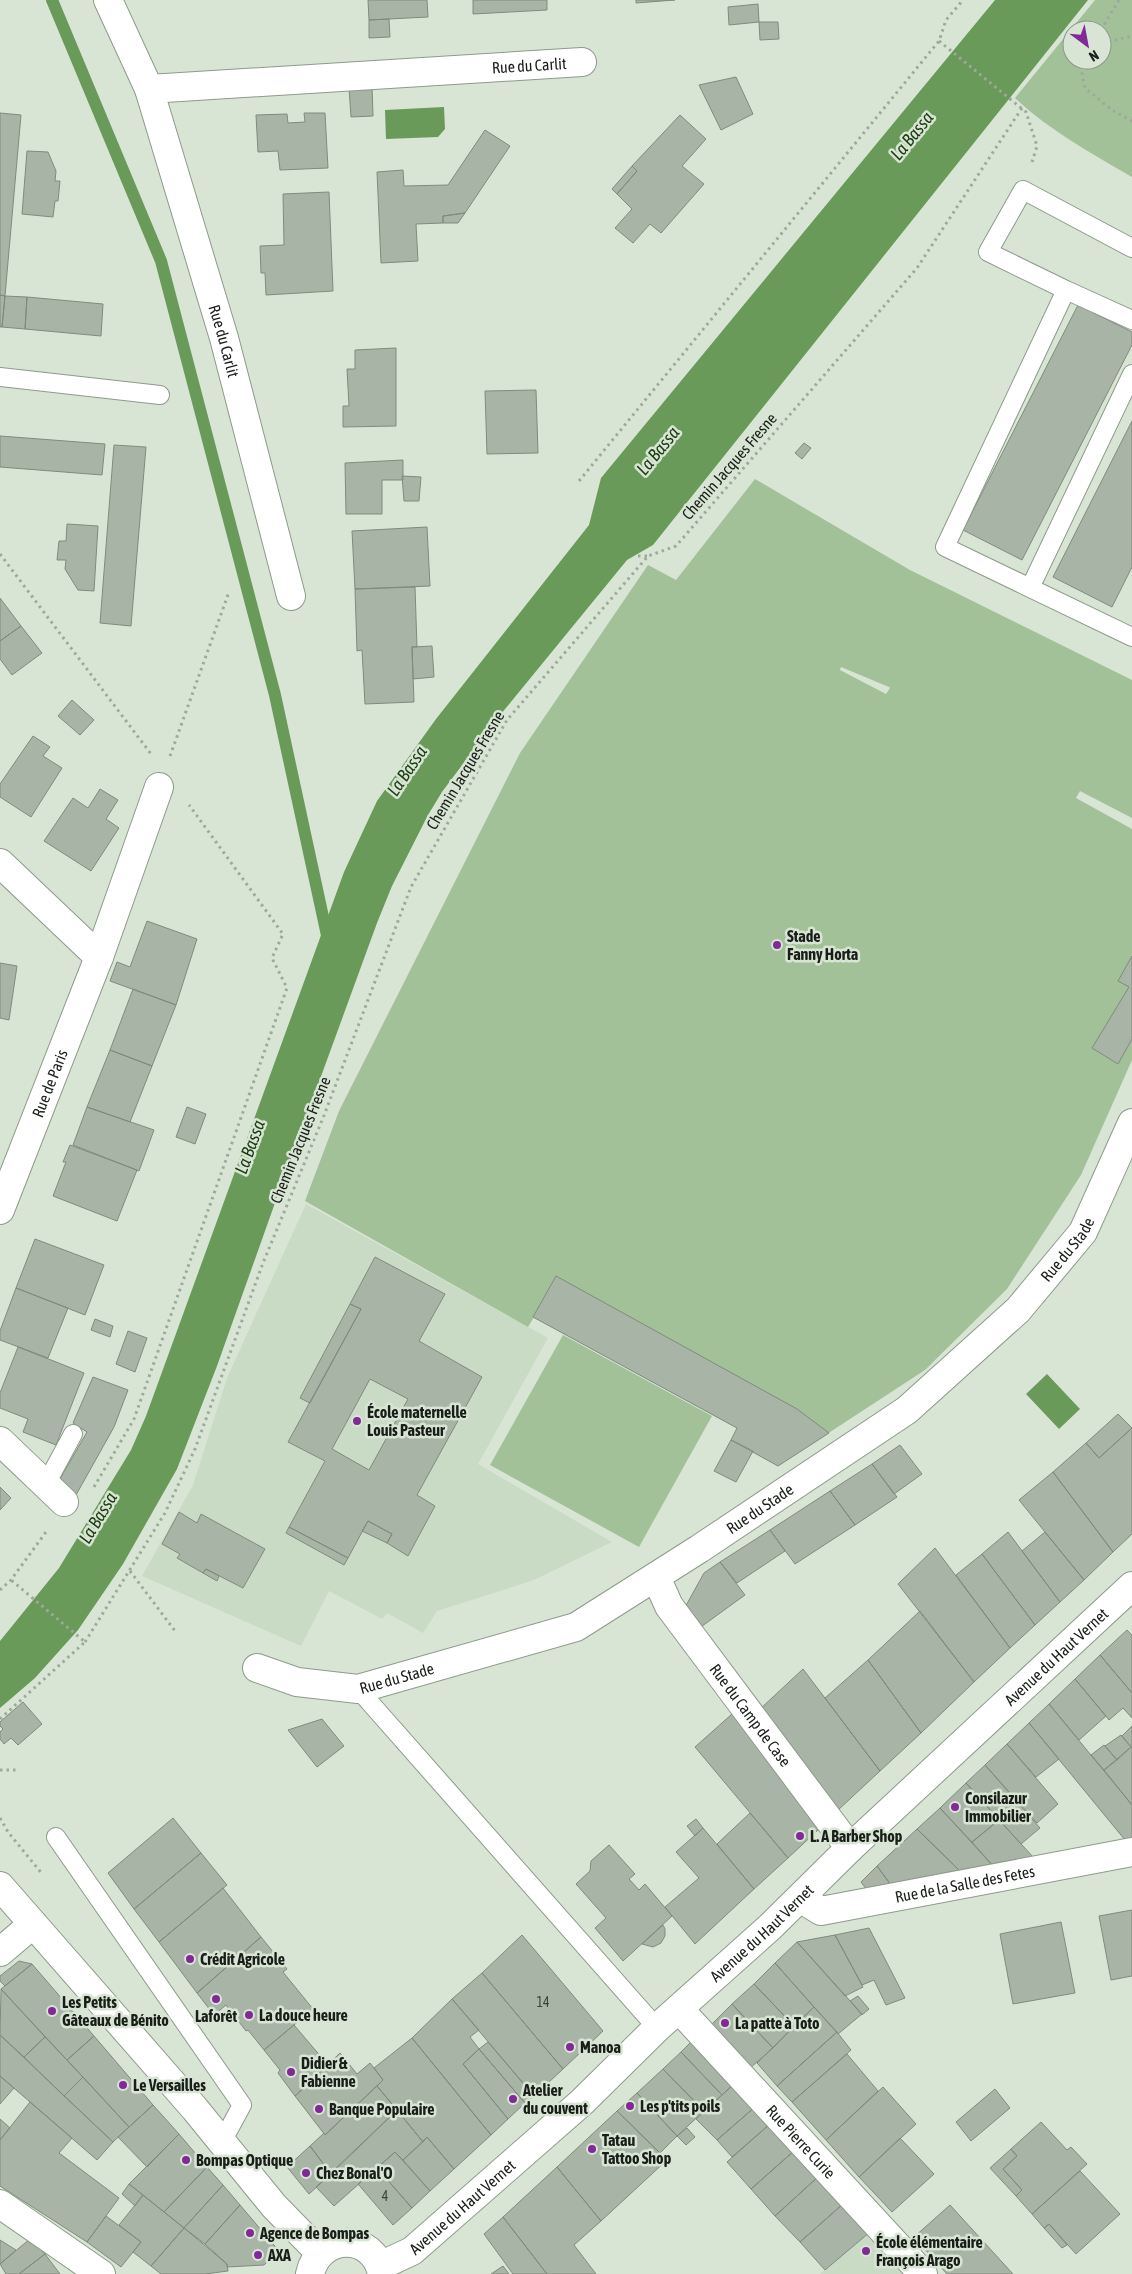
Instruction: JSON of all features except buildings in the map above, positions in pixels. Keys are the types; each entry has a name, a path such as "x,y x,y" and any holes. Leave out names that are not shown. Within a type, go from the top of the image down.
{"street":[{"name":"Rue du Carlit","path":"108,0 149,89 224,338 291,596"},
{"name":"Rue du Carlit","path":"149,89 582,62"},
{"name":"Rue de Paris","path":"0,1210 99,957 163,774"},
{"path":"0,863 99,957"},
{"name":"Rue du Stade","path":"257,1668 297,1682 358,1689 576,1627 656,1577 907,1410 1018,1310 1083,1232 1132,1123"},
{"path":"0,1441 55,1493"},
{"name":"Rue du Camp de Case","path":"656,1577 669,1606 850,1848"},
{"name":"Avenue du Haut Vernet","path":"381,2270 412,2251 582,2102 657,2028 800,1898 850,1848 1132,1586"},
{"name":"Rue de la Salle des Fetes","path":"800,1898 821,1911 1132,1852"},
{"path":"0,1886 222,2142 292,2226 315,2263 332,2245 346,2242 360,2245 372,2254 381,2270"},
{"path":"0,1952 33,1924"},
{"name":"Rue Pierre Curie","path":"679,2008 923,2274"},
{"path":"0,2204 101,2274"}],"lane":[{"path":"1132,248 1023,190 988,252 1132,320"},
{"path":"1066,290 945,547 1030,588 1130,629"},
{"path":"1030,588 1132,374"},
{"path":"0,377 160,395"},
{"path":"55,1493 73,1434"},
{"path":"358,1689 657,2028"},
{"path":"56,1837 242,2105 222,2142"}],"path":[{"path":"579,481 939,41 946,20 963,0"},
{"path":"1107,20 1119,0"},
{"path":"1112,41 1132,36"},
{"path":"939,41 1026,112 1037,146 1023,190"},
{"path":"1081,70 1085,88 1112,110 1132,121"},
{"name":"Chemin Jacques Fresne","path":"0,1719 85,1642 164,1514 195,1450 263,1263 323,1118 411,887 506,720 648,556 676,546 917,268 1022,108"},
{"path":"0,554 152,755"},
{"path":"638,556 648,556"},
{"path":"163,774 230,592"},
{"path":"0,1590 11,1580 55,1493 83,1506 134,1419 288,988 272,958 283,934 187,802"},
{"path":"130,1571 175,1631"},
{"path":"11,1580 85,1642"},
{"path":"0,1770 17,1770"},
{"path":"0,1818 8,1832 46,1879"}],"shaded area":[{"path":"1095,0 1132,0 1132,177 1056,131 1015,98 1062,40 1062,70 1112,70 1112,20 1079,20"},
{"name":"Stade Fanny Horta","path":"755,479 910,570 1132,680 1132,818 1080,791 1076,798 1132,829 1132,1060 1081,1175 1007,1289 925,1370 778,1466 737,1428 534,1317 528,1327 305,1201 339,1111 520,753 648,565 676,580","holes":["841,667 889,687 886,694 840,670"]},
{"name":"École maternelle Louis Pasteur","path":"306,1204 548,1338 478,1464 612,1542 534,1580 437,1611 423,1633 387,1613 382,1619 329,1591 301,1646 142,1576 193,1485 227,1378"},
{"path":"563,1335 712,1416 639,1547 490,1465"},
{"name":"École élémentaire François Arago","path":"870,2232 904,2274 820,2274 825,2270"}],"water":[{"name":"La Bassa","path":"995,0 1088,0 1072,20 1062,20 1062,33 653,545 627,560 492,725 442,792 428,815 392,886 377,923 217,1366 177,1469 123,1564 78,1630 35,1678 0,1708 0,1641 59,1568 131,1450 146,1416 344,872 377,801 436,719 589,525 601,478"},
{"path":"444,107 445,129 438,137 386,139 385,110"},
{"path":"1047,1374 1080,1409 1059,1429 1026,1394"}],"waterway":[{"path":"52,0 161,261 275,695 328,940"}],"place":[{"name":"Stade Fanny Horta","path":"777,945"},
{"name":"École maternelle Louis Pasteur","path":"357,1421"},
{"name":"Consilazur Immobilier","path":"955,1807"},
{"name":"L. A Barber Shop","path":"800,1836"},
{"name":"Crédit Agricole","path":"190,1959"},
{"name":"Laforêt","path":"216,1999"},
{"name":"Les Petits Gâteaux de Bénito","path":"52,2011"},
{"name":"La douce heure","path":"249,2015"},
{"name":"La patte à Toto","path":"725,2023"},
{"name":"Manoa","path":"570,2047"},
{"name":"Didier & Fabienne","path":"291,2072"},
{"name":"Le Versailles","path":"123,2085"},
{"name":"Atelier du couvent","path":"513,2099"},
{"name":"Les p'tits poils","path":"630,2106"},
{"name":"Banque Populaire","path":"319,2109"},
{"name":"Tatau Tattoo Shop","path":"592,2149"},
{"name":"Bompas Optique","path":"186,2160"},
{"name":"Chez Bonal'O","path":"306,2173"},
{"name":"Agence de Bompas","path":"250,2233"},
{"name":"École élémentaire François Arago","path":"866,2251"},
{"name":"AXA","path":"258,2255"}]}
